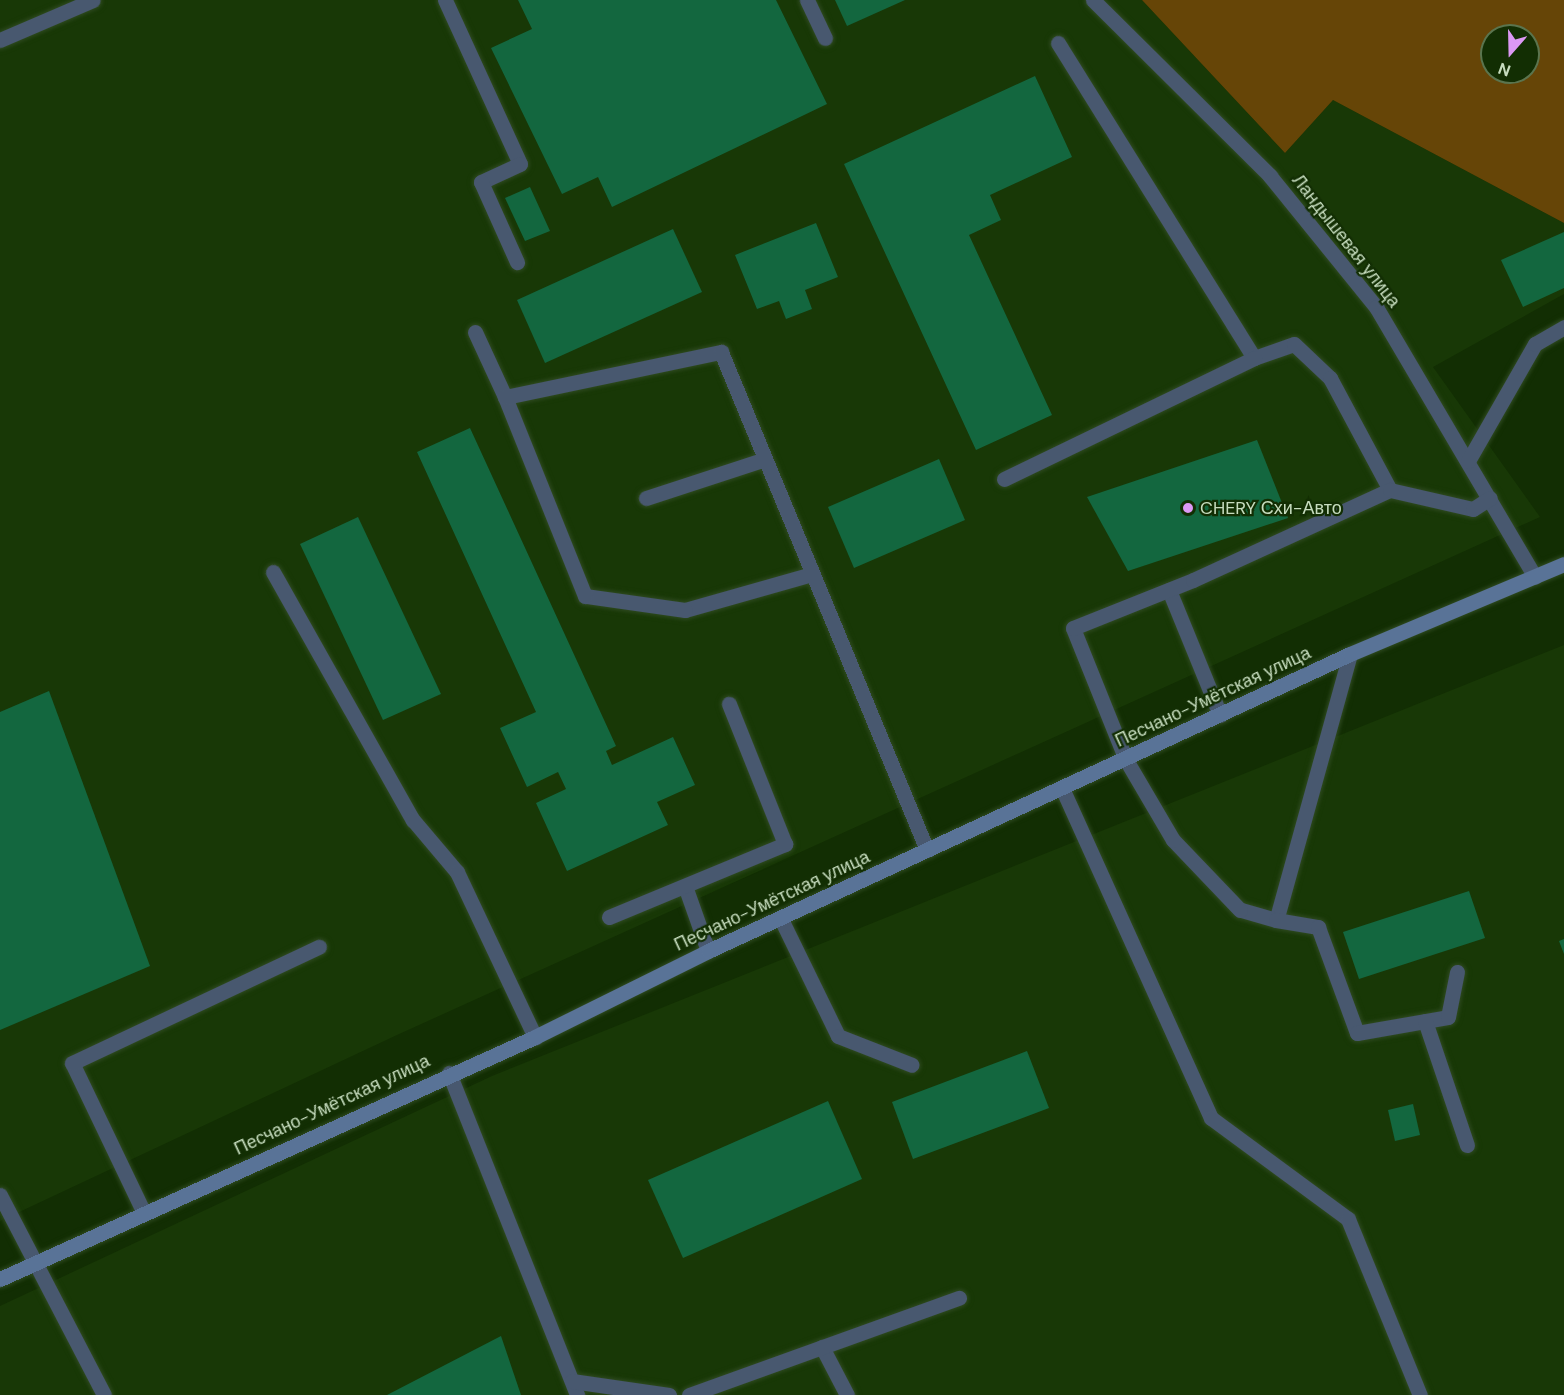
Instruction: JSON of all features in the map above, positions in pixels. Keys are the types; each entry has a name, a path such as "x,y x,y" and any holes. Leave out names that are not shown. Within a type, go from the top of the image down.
{"main road":[{"name":"Песчано-Умётская улица","path":"0,1279 449,1073 535,1037 708,951 1126,760 1350,654 1564,564"}],"lane":[{"path":"0,40 93,0"},
{"path":"445,0 520,164 481,182 517,262"},
{"path":"807,0 825,38"},
{"name":"Ландышевая улица","path":"1093,0 1277,185 1376,307 1535,577"},
{"path":"1058,43 1254,358"},
{"path":"1468,461 1535,344 1564,327"},
{"path":"475,332 585,596 685,610 812,574"},
{"path":"1004,478 1254,358 1294,344 1330,378 1390,490"},
{"path":"504,397 721,352 927,850"},
{"path":"646,498 765,459"},
{"path":"1457,972 1448,1017 1357,1033 1318,927 1276,920 1240,910 1173,840 1126,760 1073,628 1168,590 1390,490 1473,509 1490,498"},
{"path":"273,572 413,820 457,872 535,1037"},
{"path":"1168,590 1220,715"},
{"path":"1276,920 1350,654"},
{"path":"609,917 785,844 729,704"},
{"path":"1062,788 1211,1118 1348,1219 1420,1395"},
{"path":"685,886 708,951"},
{"path":"781,919 838,1036 912,1065"},
{"path":"144,1213 72,1063 319,947"},
{"path":"1425,1021 1467,1145"},
{"path":"449,1073 575,1388 669,1395"},
{"path":"0,1194 33,1264 104,1395"},
{"path":"688,1395 959,1298"},
{"path":"822,1347 847,1395"}],"shaded area":[{"path":"0,0 1142,0 1285,153 1333,100 1564,223 1564,294 1433,367 1540,517 397,1035 0,1221"},
{"path":"1142,0 1564,0 1564,223 1333,100 1285,153"},
{"path":"1564,645 1564,1395 0,1395 0,1306 492,1076"}],"building":[{"path":"518,0 776,0 827,104 612,207 598,177 562,194 491,48 532,29"},
{"path":"835,0 905,0 847,26"},
{"path":"1035,76 1072,157 990,195 1001,220 969,235 1052,415 976,450 844,164"},
{"path":"530,187 550,231 525,241 505,198"},
{"path":"816,223 838,277 805,290 812,309 786,319 779,301 757,309 735,255"},
{"path":"673,229 702,292 545,363 517,300"},
{"path":"1564,232 1564,288 1523,307 1501,260"},
{"path":"470,428 616,746 606,751 612,765 673,737 695,785 657,802 668,825 567,871 536,803 566,789 558,772 527,787 500,728 536,712 417,452"},
{"name":"CHERY Схи-Авто","path":"1257,440 1288,518 1128,571 1087,497"},
{"path":"939,459 965,520 854,568 828,507"},
{"path":"358,517 441,694 383,720 300,544"},
{"path":"49,691 150,966 0,1030 0,712"},
{"path":"1469,891 1485,938 1359,979 1343,932"},
{"path":"1564,939 1564,954 1559,941"},
{"path":"1027,1051 1049,1108 913,1159 892,1102"},
{"path":"828,1101 862,1179 683,1258 648,1180"},
{"path":"1413,1104 1420,1135 1395,1141 1388,1110"},
{"path":"501,1336 521,1395 387,1395"}],"place":[{"name":"CHERY Схи-Авто","path":"1188,508"}]}
